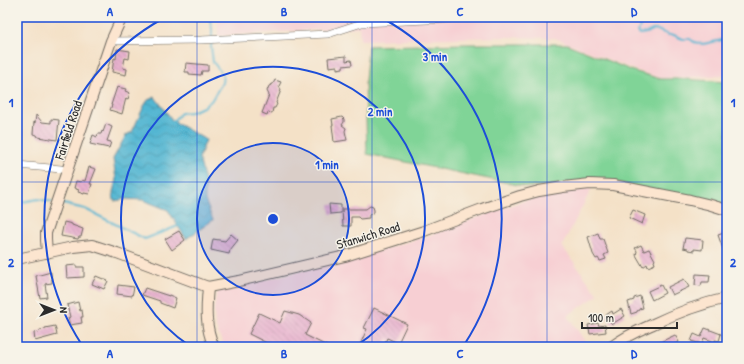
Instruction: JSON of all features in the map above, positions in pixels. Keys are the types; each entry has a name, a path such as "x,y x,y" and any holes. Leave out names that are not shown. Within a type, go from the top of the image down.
{"street":[{"name":"Fairfield Road","path":"47,253 46,236 51,218 111,41 122,17"},
{"path":"111,41 212,40 328,34 362,23 449,19"},
{"path":"17,165 68,171"},
{"name":"Stanwich Road","path":"208,287 345,256 424,232 520,196 563,186 590,184 613,186 690,200 727,210"},
{"path":"17,259 78,246 96,246 208,287 206,317 214,347"},
{"path":"611,347 674,314 698,305 727,298"}],"shaded area":[{"path":"218,17 727,17 727,76 661,78 635,70 555,38 504,37 360,40 359,27 218,36"},
{"path":"592,188 562,246 598,295 567,316 590,347 224,347 215,325 214,310 216,295 219,291 355,258 427,236 520,202 550,194"}],"green space":[{"path":"567,44 633,71 661,79 727,82 727,207 611,181 528,187 367,154 365,81 368,46"}],"water":[{"path":"155,97 173,121 206,140 199,158 205,181 205,200 213,220 186,239 168,210 143,200 126,199 114,201 113,193 116,179 113,159 126,135 132,132 148,100"}],"building":[{"path":"117,49 130,51 129,59 125,58 123,68 127,69 126,75 112,72"},
{"path":"346,56 346,61 351,60 352,65 343,66 343,68 337,69 337,66 329,67 328,58"},
{"path":"186,63 208,65 208,71 202,71 201,75 189,74 189,72 185,72"},
{"path":"275,80 281,82 279,86 281,90 275,108 273,108 272,113 268,112 267,115 262,113 269,95 267,91 269,86 273,84"},
{"path":"117,87 126,89 125,91 130,93 128,99 126,98 122,114 110,110"},
{"path":"36,115 42,122 51,123 51,119 59,120 57,140 38,137 37,135 33,134"},
{"path":"342,117 344,122 342,125 346,128 345,131 347,140 334,142 332,119"},
{"path":"106,124 112,127 107,141 111,142 109,148 90,144 93,135 97,137 98,134 101,134"},
{"path":"89,167 96,169 90,184 92,184 89,194 84,194 78,192 79,190 74,188 76,181 85,181"},
{"path":"329,204 341,205 341,213 330,214"},
{"path":"370,206 373,207 374,212 369,215 369,218 360,219 358,217 351,217 351,226 343,226 342,209 366,209"},
{"path":"633,210 645,215 642,224 629,218"},
{"path":"64,222 83,229 81,237 78,239 61,236"},
{"path":"179,231 185,240 172,250 165,239"},
{"path":"727,232 727,248 723,249 718,235"},
{"path":"598,233 600,239 603,239 608,253 604,255 606,259 600,261 598,258 596,259 593,254 588,237"},
{"path":"231,234 238,240 230,250 229,254 211,250 213,239 225,241"},
{"path":"685,238 703,240 702,250 694,249 694,251 683,248"},
{"path":"641,245 644,251 649,249 655,260 655,264 648,267 647,264 643,267 636,255 637,251 635,248"},
{"path":"76,265 76,267 84,267 84,277 67,278 66,266"},
{"path":"51,272 52,283 45,284 47,297 40,298 36,276"},
{"path":"696,274 710,275 709,282 702,282 701,286 695,285"},
{"path":"96,276 108,281 104,289 92,284"},
{"path":"684,279 689,287 672,295 668,287"},
{"path":"118,285 134,287 132,296 117,294"},
{"path":"661,285 665,293 652,300 648,291"},
{"path":"145,288 176,298 173,308 160,303 160,301 142,295"},
{"path":"640,296 643,308 631,314 628,302"},
{"path":"78,302 80,311 82,310 82,323 70,325 67,305"},
{"path":"374,308 407,324 398,343 387,338 383,347 359,347 367,329 364,328"},
{"path":"621,309 625,316 612,324 606,315 612,311 613,314"},
{"path":"285,311 299,315 311,323 305,335 329,347 275,347 249,334 259,313 280,323"},
{"path":"598,323 599,326 605,325 606,332 590,334 588,325"},
{"path":"55,326 57,335 35,341 34,333 45,328"},
{"path":"705,328 721,334 719,341 715,340 715,342 704,338 702,344 691,341 694,334 701,337"},
{"path":"675,335 679,342 668,347 650,347"}],"waterway":[{"path":"209,17 212,28 212,37"},
{"path":"625,17 627,20 640,26 638,32 640,34 655,29 669,35 674,35 682,39 690,39 694,42 703,44 727,39"},
{"path":"173,123 173,121 181,113 191,112 203,107 211,101 222,83 223,76 213,62 212,42"},
{"path":"17,203 38,199 52,202"},
{"path":"59,203 85,209 145,239 178,226"}]}
